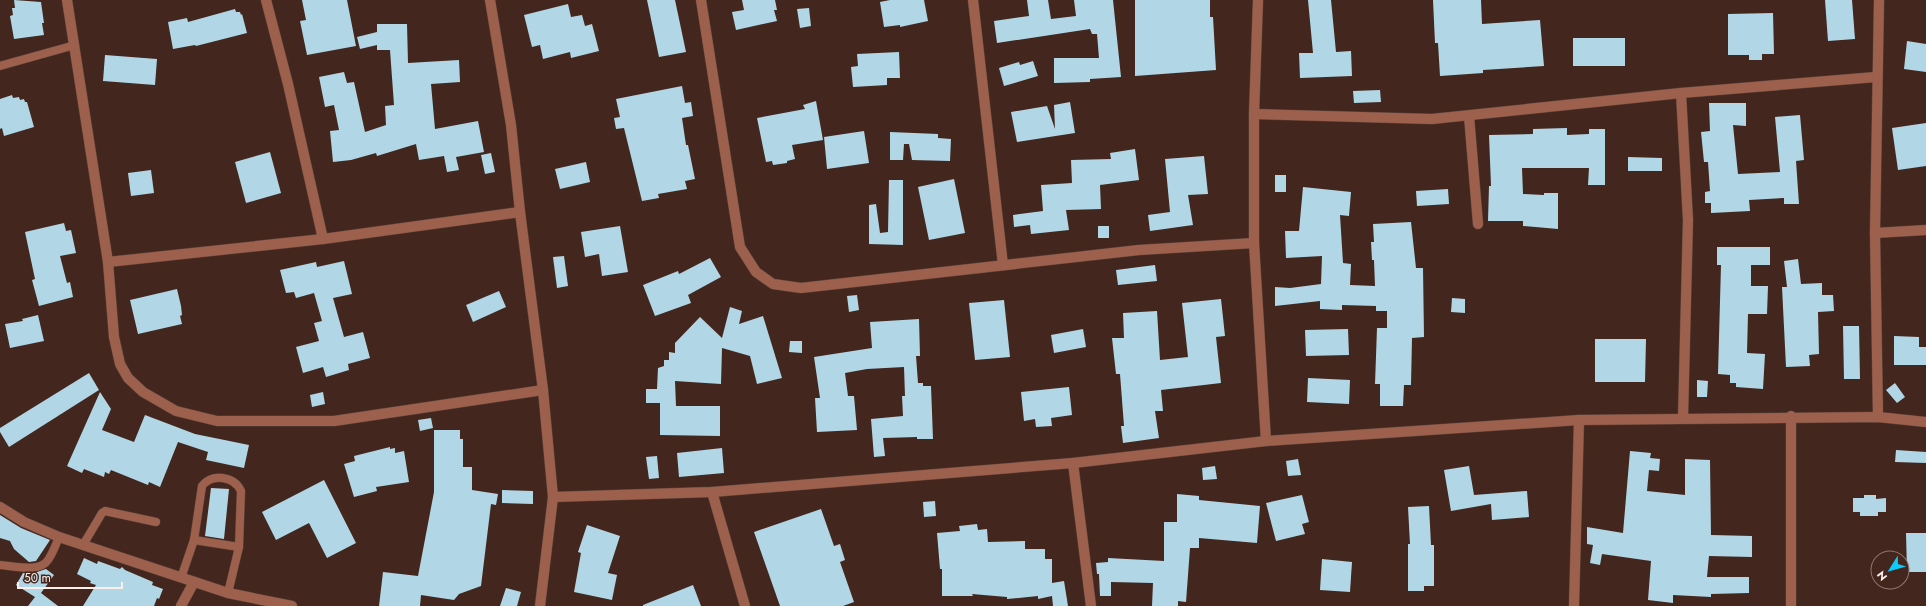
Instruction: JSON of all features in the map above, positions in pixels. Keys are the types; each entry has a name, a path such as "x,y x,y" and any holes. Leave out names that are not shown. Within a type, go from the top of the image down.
{"street":[{"path":"67,0 108,262 114,337 120,364 128,378 143,392 176,411 217,421 334,421 543,390"},
{"path":"266,0 288,84 323,239"},
{"path":"490,0 511,126 520,212 543,390 553,497 540,606"},
{"path":"701,0 740,247 756,272 773,284 801,288 1003,264 1139,250 1254,243"},
{"path":"973,0 1003,264"},
{"path":"1258,0 1254,114 1254,243 1266,441"},
{"path":"1878,0 1875,233 1878,417"},
{"path":"1254,114 1396,119 1469,116 1681,93 1876,77"},
{"path":"1681,93 1688,220 1683,418"},
{"path":"1469,116 1478,224"},
{"path":"108,262 323,239 520,212"},
{"path":"1875,233 1926,230"},
{"path":"1791,416 1791,606"},
{"path":"553,497 712,492 1073,463 1266,441 1579,420 1791,416 1878,417 1926,422"},
{"path":"1574,606 1579,420"},
{"path":"1073,463 1091,606"},
{"path":"712,492 746,606"},
{"path":"0,507 24,522 83,545 228,593 292,606"},
{"path":"180,606 194,582"}],"lane":[{"path":"0,66 75,45"},
{"path":"181,578 194,540 202,486 206,480 213,478 232,480 238,485 241,491 239,547 228,593"},
{"path":"83,545 102,513 105,511 156,522"},
{"path":"0,565 43,566 48,560 60,537"},
{"path":"194,540 239,547"}],"building":[{"path":"14,0 41,2 44,35 14,39 10,16 13,15 12,8 15,8"},
{"path":"302,0 347,0 356,46 307,55 300,21 306,20"},
{"path":"647,0 675,0 686,52 659,57"},
{"path":"742,0 775,0 777,10 774,10 777,21 736,30 732,12 744,10"},
{"path":"890,0 924,0 928,21 900,27 900,25 884,27 880,2"},
{"path":"1027,0 1048,0 1051,19 1076,16 1074,0 1113,0 1121,77 1090,79 1090,82 1054,83 1054,58 1099,58 1097,34 1092,34 1090,29 997,43 994,21 1029,16"},
{"path":"1135,0 1210,0 1210,17 1213,17 1216,70 1135,76"},
{"path":"1308,0 1331,0 1336,52 1351,51 1352,76 1300,78 1299,53 1313,53"},
{"path":"1433,0 1481,0 1482,24 1540,20 1544,66 1483,70 1483,73 1440,76 1438,43 1435,43"},
{"path":"1825,0 1852,0 1855,39 1828,41"},
{"path":"568,4 571,17 582,15 585,26 592,24 599,51 571,58 570,52 543,59 540,45 532,47 524,15"},
{"path":"809,8 811,26 800,28 797,9"},
{"path":"235,9 236,12 240,12 241,15 242,14 247,33 196,46 173,49 168,22 187,18 188,22"},
{"path":"1773,13 1774,54 1762,54 1762,60 1749,60 1749,55 1728,55 1728,14"},
{"path":"377,24 407,24 408,63 459,60 460,82 431,84 435,129 478,121 484,152 456,157 459,170 447,172 444,156 419,160 416,144 377,156 376,153 351,160 333,162 330,131 339,130 334,105 325,107 319,77 344,72 347,83 354,82 365,132 386,125 385,106 394,105 390,50 377,50 377,45 360,49 357,37 377,32"},
{"path":"1573,38 1625,38 1625,66 1573,66"},
{"path":"1907,41 1926,44 1926,72 1904,69"},
{"path":"899,52 900,78 887,78 887,85 853,87 851,67 858,66 857,54"},
{"path":"105,55 157,59 155,85 103,81"},
{"path":"1033,61 1038,76 1004,86 999,68 1019,62 1020,65"},
{"path":"682,86 685,103 691,102 693,116 682,118 686,145 688,145 695,179 685,181 687,189 658,194 659,198 642,201 624,128 616,129 614,118 620,117 616,99"},
{"path":"1380,90 1381,102 1354,103 1353,91"},
{"path":"12,95 13,98 19,97 20,100 24,99 25,102 27,102 34,127 4,136 2,128 0,129 0,99"},
{"path":"816,101 823,140 792,145 795,159 787,161 787,163 773,165 772,161 766,162 757,118 805,109 803,105"},
{"path":"1070,102 1075,133 1017,142 1011,112 1047,106 1055,129 1054,105"},
{"path":"1709,103 1746,103 1746,126 1733,125 1738,174 1780,172 1775,117 1800,115 1804,160 1796,161 1799,204 1784,204 1784,198 1749,200 1750,211 1711,213 1711,203 1705,203 1705,192 1710,191 1708,162 1704,162 1701,132 1710,131"},
{"path":"1926,123 1926,166 1898,170 1892,128"},
{"path":"1567,128 1567,135 1589,134 1589,129 1605,129 1605,185 1588,185 1589,168 1522,168 1523,194 1544,195 1544,193 1558,193 1558,229 1523,226 1523,221 1488,221 1489,186 1491,186 1489,135 1533,134 1533,129"},
{"path":"864,131 869,163 827,169 824,137"},
{"path":"890,132 938,134 938,138 951,139 950,161 912,160 909,144 904,144 903,160 890,160"},
{"path":"1135,149 1139,180 1100,185 1101,209 1066,210 1069,230 1031,234 1030,225 1014,227 1013,215 1043,211 1041,185 1072,183 1071,160 1111,159 1110,153"},
{"path":"270,152 281,193 246,203 235,162"},
{"path":"491,153 495,172 485,174 481,155"},
{"path":"1204,156 1208,194 1188,195 1193,225 1150,231 1148,215 1170,212 1165,159"},
{"path":"1628,157 1662,158 1662,171 1628,171"},
{"path":"586,162 590,182 560,189 555,169"},
{"path":"151,170 154,193 131,196 128,173"},
{"path":"1275,175 1286,175 1286,192 1275,192"},
{"path":"954,179 965,233 929,240 918,187"},
{"path":"889,180 903,180 903,245 869,244 869,205 876,204 880,233 888,232"},
{"path":"1303,187 1351,192 1349,216 1340,215 1343,263 1351,264 1350,285 1375,286 1374,260 1372,260 1371,242 1374,242 1373,224 1411,222 1416,268 1423,268 1424,337 1412,338 1411,385 1404,385 1403,406 1380,406 1380,384 1375,384 1377,328 1387,328 1387,311 1376,311 1376,306 1342,305 1342,310 1320,309 1320,301 1275,306 1275,287 1290,288 1321,284 1322,256 1286,258 1285,231 1299,231"},
{"path":"1448,189 1449,204 1417,206 1416,191"},
{"path":"64,223 66,231 71,230 76,253 60,256 67,283 70,282 73,297 39,306 32,280 35,279 25,232"},
{"path":"620,226 628,272 602,276 599,254 585,257 581,232"},
{"path":"1098,226 1109,226 1109,238 1098,238"},
{"path":"1717,247 1770,247 1770,265 1751,265 1751,286 1768,286 1767,314 1748,314 1747,353 1765,354 1763,389 1736,387 1736,383 1730,383 1730,375 1718,374 1721,265 1717,265"},
{"path":"564,256 568,286 557,288 553,257"},
{"path":"710,258 721,277 688,295 691,303 655,316 643,285 678,271 679,274"},
{"path":"1798,259 1801,284 1822,283 1822,295 1833,295 1834,311 1818,312 1819,354 1809,355 1810,366 1786,367 1782,287 1787,287 1784,261"},
{"path":"344,261 352,294 333,298 344,337 363,332 370,358 348,364 349,370 326,377 323,367 303,373 296,347 319,341 314,323 322,321 314,293 296,298 294,292 286,293 280,270 316,262 317,267"},
{"path":"1155,265 1157,281 1118,285 1116,270"},
{"path":"177,289 181,306 182,315 180,316 182,324 138,334 130,300"},
{"path":"499,291 506,307 473,322 466,305"},
{"path":"857,295 859,310 849,312 847,296"},
{"path":"1452,298 1465,299 1465,313 1451,312"},
{"path":"1221,299 1225,336 1216,337 1221,383 1161,390 1163,411 1155,411 1159,438 1123,443 1121,426 1124,426 1120,374 1116,374 1112,338 1124,338 1123,313 1157,311 1160,360 1188,357 1182,303"},
{"path":"1004,300 1010,357 975,360 969,303"},
{"path":"730,307 742,311 739,324 763,316 782,378 757,384 750,356 722,348 721,384 675,381 676,406 720,406 720,436 660,435 660,403 646,403 646,389 657,389 658,368 664,366 664,360 669,360 669,352 675,353 675,343 700,317 722,338"},
{"path":"38,315 44,341 10,348 5,324 23,321 22,319"},
{"path":"919,319 920,356 916,356 918,383 923,383 923,386 931,386 933,439 917,439 917,437 883,438 885,456 874,457 871,419 903,416 902,396 905,396 904,367 867,369 845,373 848,396 854,396 857,430 817,432 815,398 820,398 814,357 872,348 870,322"},
{"path":"1843,326 1859,326 1860,379 1844,379"},
{"path":"1083,329 1086,347 1054,353 1051,335"},
{"path":"1348,329 1349,355 1306,356 1305,330"},
{"path":"1894,336 1919,337 1919,347 1926,347 1926,365 1894,365"},
{"path":"1595,339 1646,339 1645,382 1595,382"},
{"path":"790,341 802,341 802,353 789,352"},
{"path":"89,373 99,390 9,447 0,432 0,428"},
{"path":"1308,378 1350,380 1349,404 1307,402"},
{"path":"1697,380 1708,381 1707,397 1697,397"},
{"path":"1895,383 1905,397 1897,403 1886,390"},
{"path":"1069,387 1072,415 1051,418 1052,426 1036,427 1035,419 1024,421 1021,392"},
{"path":"100,392 111,409 102,430 134,442 145,415 195,434 249,445 244,468 206,460 208,452 178,442 160,487 149,482 148,485 111,470 109,474 105,472 104,477 84,469 82,473 67,466"},
{"path":"323,392 325,404 312,407 310,395"},
{"path":"431,418 433,428 420,431 418,420"},
{"path":"434,430 460,430 460,439 463,439 463,467 472,467 472,490 498,494 496,505 491,504 481,586 459,594 454,600 421,595 420,606 379,606 383,572 418,576 434,492"},
{"path":"390,447 390,449 395,448 395,453 404,451 409,482 376,487 377,491 354,497 344,464 355,461 354,456"},
{"path":"722,448 724,473 679,477 677,453"},
{"path":"1896,450 1926,452 1926,463 1895,462"},
{"path":"1630,451 1651,453 1650,458 1660,459 1659,471 1649,470 1647,491 1685,495 1685,459 1710,460 1711,535 1752,536 1752,557 1709,556 1707,577 1749,577 1749,593 1711,594 1711,597 1673,595 1673,603 1648,600 1651,561 1602,554 1600,565 1590,563 1593,545 1587,544 1587,527 1623,533"},
{"path":"657,456 659,478 649,479 646,457"},
{"path":"1298,459 1301,475 1288,476 1286,461"},
{"path":"1215,466 1217,479 1203,480 1202,468"},
{"path":"1469,466 1474,495 1527,491 1529,517 1492,520 1491,504 1451,511 1444,470"},
{"path":"324,480 356,543 327,558 309,523 276,540 262,512"},
{"path":"211,488 229,489 224,539 205,536"},
{"path":"502,490 533,491 533,504 502,503"},
{"path":"1177,494 1199,496 1199,500 1260,506 1257,543 1199,538 1199,548 1190,548 1186,602 1178,601 1178,606 1152,606 1153,583 1111,582 1111,596 1100,596 1099,574 1097,574 1096,563 1108,562 1108,558 1164,561 1164,522 1177,522"},
{"path":"1302,495 1309,522 1302,524 1305,534 1276,541 1266,503"},
{"path":"1864,495 1876,495 1876,499 1886,498 1886,512 1878,512 1878,516 1860,516 1860,512 1853,512 1853,498 1864,498"},
{"path":"935,501 936,516 924,517 923,502"},
{"path":"1429,506 1431,545 1434,545 1434,586 1424,586 1424,591 1408,591 1408,544 1410,544 1408,507"},
{"path":"821,509 834,546 840,544 845,560 840,562 854,602 843,606 780,606 754,532"},
{"path":"0,515 21,528 50,540 36,561 29,562 14,549 10,541 0,538"},
{"path":"977,524 978,530 987,529 988,542 1025,541 1025,549 1045,549 1045,559 1052,559 1052,583 1064,581 1068,606 1053,606 1052,596 1038,599 1038,596 1007,599 1007,597 972,594 973,596 942,596 942,569 940,569 937,533 960,531 959,526"},
{"path":"587,525 620,536 608,573 617,575 612,600 574,592 581,553 578,552"},
{"path":"1906,533 1926,533 1926,572 1910,572 1910,550 1906,550"},
{"path":"84,558 97,564 98,561 120,569 122,567 125,570 153,582 152,585 163,589 159,599 157,598 154,606 83,606 96,585 90,583 91,581 77,574"},
{"path":"1322,559 1352,562 1350,592 1320,590"},
{"path":"46,569 54,575 41,593 58,606 28,606 35,597 16,585 23,573 34,573"},
{"path":"693,585 701,606 643,606 643,605"},
{"path":"506,588 521,592 517,606 500,606"}]}
